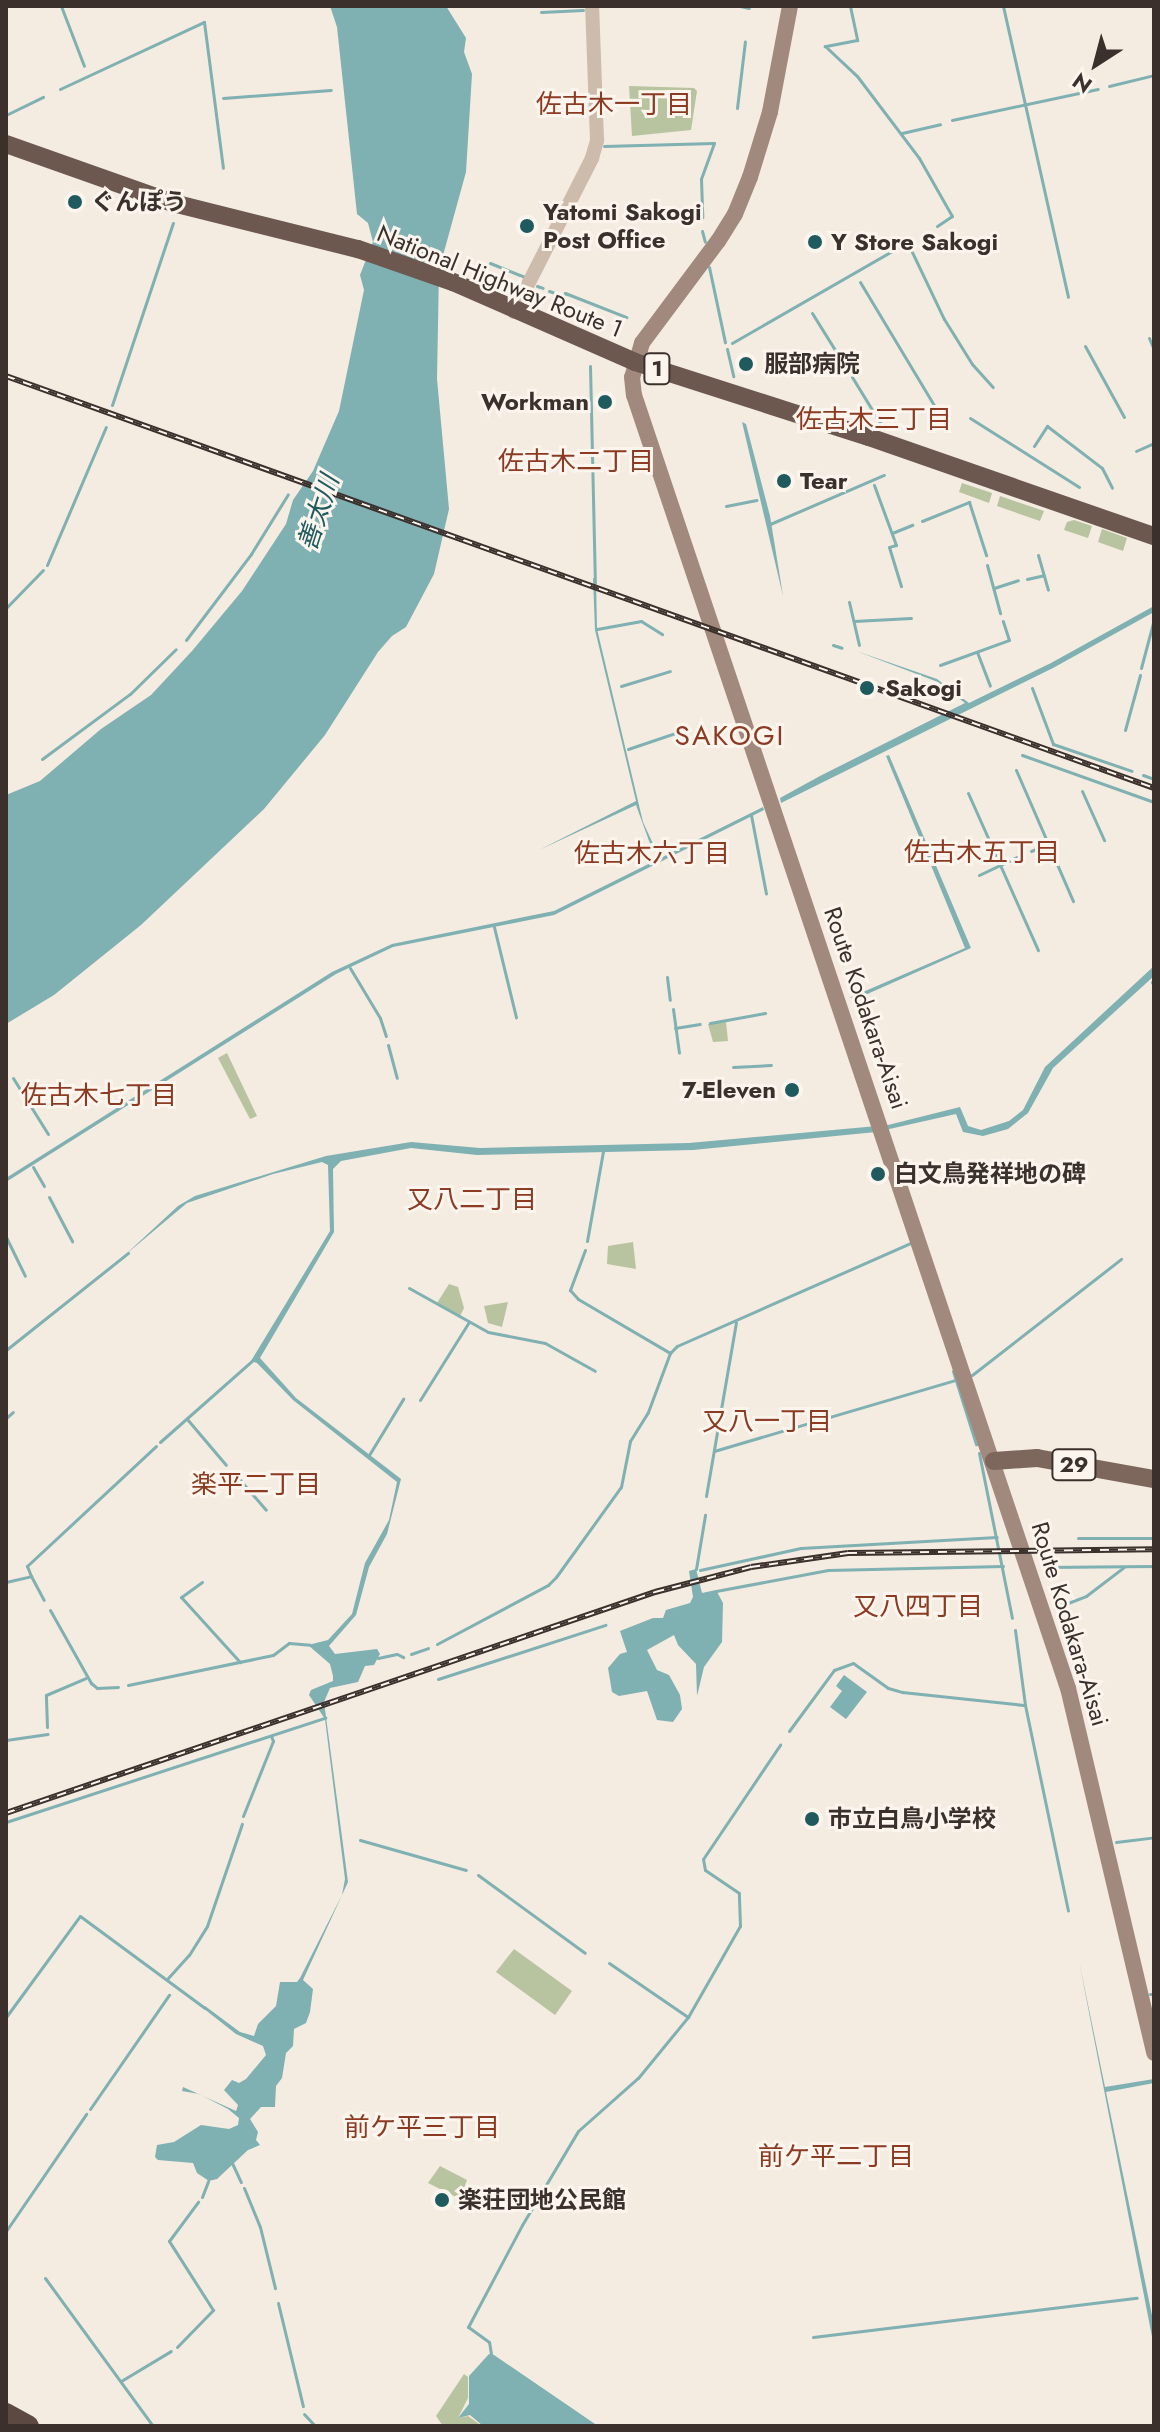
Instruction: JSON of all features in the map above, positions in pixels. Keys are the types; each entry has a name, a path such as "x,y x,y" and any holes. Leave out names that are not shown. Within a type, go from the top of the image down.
{"highway":[{"name":"National Highway Route 1","path":"6,144 173,203 358,249 453,282 514,312 635,362 882,442 1154,536"},
{"path":"6,2413 29,2426"}],"main road":[{"name":"Route Kodakara-Aisai","path":"790,6 770,112 735,214 642,343 635,362 634,395 1068,1688 1154,2053"},
{"name":"29","path":"994,1461 1037,1458 1154,1479"}],"street":[{"path":"514,312 592,158 597,140 592,6"}],"green space":[{"path":"629,86 694,88 697,91 691,130 632,136"},
{"path":"962,483 992,493 989,503 959,492"},
{"path":"1000,496 1044,511 1040,521 997,506"},
{"path":"1074,520 1092,526 1088,538 1064,530 1067,522"},
{"path":"1102,529 1127,538 1123,551 1098,542"},
{"path":"726,1022 728,1041 713,1042 708,1024"},
{"path":"227,1053 257,1116 250,1119 218,1058"},
{"path":"633,1242 636,1269 607,1264 608,1246"},
{"path":"449,1284 458,1287 464,1308 460,1316 437,1303"},
{"path":"508,1302 502,1327 488,1323 484,1306"},
{"path":"514,1949 572,1991 555,2015 496,1972"},
{"path":"440,2166 467,2180 460,2199 428,2183"},
{"path":"464,2374 468,2377 468,2398 458,2418 468,2416 482,2426 443,2426 436,2416"}],"water":[{"name":"善太川","path":"330,6 446,6 466,38 464,52 472,74 466,172 439,270 437,379 449,509 434,574 406,627 392,636 378,652 325,735 264,809 141,925 54,995 6,1024 6,795 40,781 101,729 151,695 192,651 242,591 286,524 293,500 313,471 339,411 364,290 360,275 373,242 368,223 357,214 337,27"},
{"path":"742,422 746,424 770,516 783,596"},
{"path":"593,578 596,579 597,629 643,822 655,848 652,849 636,805 539,850 636,801 595,630"},
{"path":"1154,606 1154,612 1053,668 781,803 780,798 820,776 965,703 938,682 856,651 937,679 969,703 1051,663"},
{"path":"889,755 971,948 865,995 849,998 965,948 886,756"},
{"path":"763,807 764,810 554,915 393,947 336,974 6,1182 6,1178 332,972 392,944 554,911"},
{"path":"1154,966 1154,976 1053,1068 1028,1113 1008,1129 983,1136 963,1132 956,1114 876,1132 693,1150 477,1155 411,1148 341,1161 333,1169 334,1232 260,1358 296,1398 401,1479 387,1534 369,1567 356,1615 329,1646 335,1654 377,1649 380,1654 374,1665 365,1666 358,1682 330,1688 324,1702 348,1882 303,1980 313,1989 310,2012 306,2023 294,2029 293,2046 286,2053 282,2078 276,2086 275,2107 261,2107 250,2119 258,2132 256,2140 260,2145 248,2150 217,2179 209,2181 197,2173 193,2163 158,2160 155,2157 157,2145 174,2142 201,2125 229,2129 238,2125 239,2118 203,2096 236,2111 238,2105 224,2090 232,2080 239,2083 246,2079 266,2055 263,2046 236,2034 203,2008 205,2006 240,2032 254,2036 258,2024 276,2006 280,1982 297,1982 300,1978 342,1895 345,1879 325,1719 309,1695 311,1690 333,1681 333,1676 330,1664 308,1645 328,1640 352,1614 365,1563 389,1520 397,1482 293,1400 257,1363 251,1361 330,1231 328,1165 322,1162 273,1174 187,1203 125,1255 178,1206 195,1196 326,1156 411,1142 480,1148 689,1143 888,1125 960,1107 968,1126 981,1130 1009,1121 1023,1110 1045,1067"},
{"path":"696,1569 702,1593 716,1590 723,1603 722,1642 704,1667 697,1696 696,1664 678,1645 674,1635 647,1650 657,1670 669,1675 680,1695 682,1709 673,1722 657,1720 647,1691 619,1696 612,1692 608,1668 620,1654 627,1652 620,1631 653,1618 663,1618 666,1610 690,1603 693,1597 689,1571"},
{"path":"844,1675 867,1692 846,1719 830,1707 842,1691 836,1686"},
{"path":"1079,1961 1105,2087 1154,2079 1154,2083 1106,2092 1154,2325 1154,2347"},
{"path":"489,2354 598,2426 483,2426 470,2415 458,2418 469,2404 469,2376"}],"waterway":[{"path":"61,6 84,66"},
{"path":"740,6 749,8"},
{"path":"850,6 857,40 825,46 857,76 919,158 952,216 937,226"},
{"path":"1003,6 1068,297"},
{"path":"541,12 583,10"},
{"path":"60,89 204,22 223,168"},
{"path":"737,108 745,41"},
{"path":"1109,86 1154,75"},
{"path":"952,120 1098,89"},
{"path":"223,98 331,90"},
{"path":"8,114 43,97"},
{"path":"902,133 940,124"},
{"path":"604,146 714,143 701,179 702,217"},
{"path":"112,405 173,223"},
{"path":"702,231 705,242"},
{"path":"732,343 911,240"},
{"path":"912,252 944,319 972,364 993,387"},
{"path":"490,263 527,278"},
{"path":"709,267 725,342"},
{"path":"860,282 944,422"},
{"path":"537,286 543,288"},
{"path":"549,291 564,296 565,293 626,317"},
{"path":"812,313 845,366"},
{"path":"1149,338 1154,350"},
{"path":"1085,346 1124,417"},
{"path":"727,349 733,376"},
{"path":"590,366 595,583"},
{"path":"852,377 882,426"},
{"path":"970,418 1079,487"},
{"path":"1034,446 1047,426 1102,468 1112,488"},
{"path":"47,565 106,427"},
{"path":"1136,451 1154,443"},
{"path":"770,524 884,475"},
{"path":"874,485 896,545 889,547 901,586"},
{"path":"186,640 251,554 288,494"},
{"path":"726,506 756,500"},
{"path":"922,521 969,502 986,555"},
{"path":"892,533 912,525"},
{"path":"1038,555 1048,590"},
{"path":"987,565 1000,613"},
{"path":"6,608 43,570"},
{"path":"1027,579 1044,575"},
{"path":"994,588 1018,580"},
{"path":"849,602 859,645"},
{"path":"854,621 911,618"},
{"path":"1141,668 1154,619"},
{"path":"597,629 641,621 662,634"},
{"path":"940,665 1009,640 1003,621"},
{"path":"833,645 842,648"},
{"path":"42,759 130,694 176,649"},
{"path":"977,652 990,686"},
{"path":"621,686 670,671"},
{"path":"1125,730 1140,675"},
{"path":"1032,688 1053,744 1132,771"},
{"path":"628,749 687,729"},
{"path":"1022,755 1154,802"},
{"path":"1016,770 1073,901"},
{"path":"1143,775 1154,779"},
{"path":"1082,791 1104,840"},
{"path":"968,793 1038,950"},
{"path":"751,815 766,894"},
{"path":"1031,851 1048,844"},
{"path":"979,875 1019,856"},
{"path":"494,927 516,1017"},
{"path":"350,968 380,1018 386,1036"},
{"path":"667,977 670,1000"},
{"path":"1152,982 1154,986"},
{"path":"673,1009 679,1053"},
{"path":"710,1023 765,1013"},
{"path":"675,1028 700,1024"},
{"path":"388,1045 397,1078"},
{"path":"733,1067 771,1065"},
{"path":"13,1078 48,1134"},
{"path":"587,1241 603,1151"},
{"path":"33,1167 44,1186"},
{"path":"49,1197 72,1241"},
{"path":"6,1237 25,1276"},
{"path":"437,1644 548,1585 556,1577 621,1487 630,1441 648,1412 670,1353 677,1346 913,1242"},
{"path":"585,1250 570,1290 578,1299 670,1353"},
{"path":"6,1350 128,1253"},
{"path":"972,1375 1121,1259"},
{"path":"409,1288 488,1332 545,1343 595,1371"},
{"path":"420,1400 469,1322"},
{"path":"706,1496 736,1323"},
{"path":"160,1442 253,1360"},
{"path":"953,1371 976,1444"},
{"path":"714,1451 956,1380"},
{"path":"369,1455 403,1399"},
{"path":"6,1418 13,1412"},
{"path":"187,1419 226,1465"},
{"path":"31,1576 27,1566 156,1446"},
{"path":"979,1453 1012,1618"},
{"path":"233,1472 266,1510"},
{"path":"696,1569 705,1515"},
{"path":"700,1570 801,1548 997,1537"},
{"path":"1078,1538 1154,1538"},
{"path":"716,1591 828,1570 1003,1566"},
{"path":"1044,1567 1154,1566"},
{"path":"1055,1608 1086,1596 1124,1567"},
{"path":"6,1582 31,1576 44,1600"},
{"path":"202,1582 181,1597 240,1662"},
{"path":"50,1610 91,1683 97,1688 118,1687"},
{"path":"438,1679 605,1625"},
{"path":"1015,1630 1025,1705 1068,1911"},
{"path":"128,1685 273,1655 289,1643 310,1645"},
{"path":"411,1654 428,1648"},
{"path":"378,1658 397,1654 403,1657"},
{"path":"789,1731 834,1670 853,1663 888,1688 902,1692 1023,1705"},
{"path":"47,1727 46,1695 86,1678"},
{"path":"6,1822 325,1718"},
{"path":"6,1740 48,1734"},
{"path":"243,1816 273,1741 271,1736"},
{"path":"491,2354 489,2342 468,2327 522,2225 578,2131 638,2078 688,2017 740,1926 739,1893 705,1870 703,1859 780,1745"},
{"path":"168,1978 189,1955 207,1926 242,1824"},
{"path":"1116,1842 1154,1837"},
{"path":"360,1840 466,1870"},
{"path":"478,1875 585,1953"},
{"path":"6,2017 80,1916 205,2008"},
{"path":"609,1963 688,2017"},
{"path":"90,2109 169,1995"},
{"path":"6,2231 86,2114"},
{"path":"232,2163 241,2182"},
{"path":"202,2197 208,2181"},
{"path":"244,2188 260,2227 275,2288"},
{"path":"177,2347 213,2310 169,2241 198,2202"},
{"path":"45,2278 153,2426"},
{"path":"813,2337 1137,2298"},
{"path":"278,2303 303,2406"},
{"path":"121,2381 171,2351"},
{"path":"304,2414 315,2426"}],"railway":[{"path":"6,376 1154,788"},
{"path":"6,1813 655,1592 751,1567 848,1553 1154,1549"}],"place":[{"name":"ぐんぽう","path":"75,202"},
{"name":"Yatomi Sakogi Post Office","path":"527,226"},
{"name":"Y Store Sakogi","path":"815,242"},
{"name":"服部病院","path":"746,364"},
{"name":"Workman","path":"605,402"},
{"name":"Tear","path":"784,481"},
{"name":"Sakogi","path":"867,688"},
{"name":"7-Eleven","path":"792,1090"},
{"name":"白文鳥発祥地の碑","path":"878,1174"},
{"name":"市立白鳥小学校","path":"812,1819"},
{"name":"楽荘団地公民館","path":"442,2200"}],"district":[{"name":"佐古木一丁目","path":"614,105"},
{"name":"佐古木三丁目","path":"874,420"},
{"name":"佐古木二丁目","path":"576,462"},
{"name":"SAKOGI","path":"730,736"},
{"name":"佐古木五丁目","path":"982,853"},
{"name":"佐古木六丁目","path":"652,854"},
{"name":"佐古木七丁目","path":"99,1096"},
{"name":"又八二丁目","path":"472,1200"},
{"name":"又八一丁目","path":"767,1422"},
{"name":"楽平二丁目","path":"256,1485"},
{"name":"又八四丁目","path":"918,1607"},
{"name":"前ケ平三丁目","path":"422,2128"},
{"name":"前ケ平二丁目","path":"836,2157"}]}
